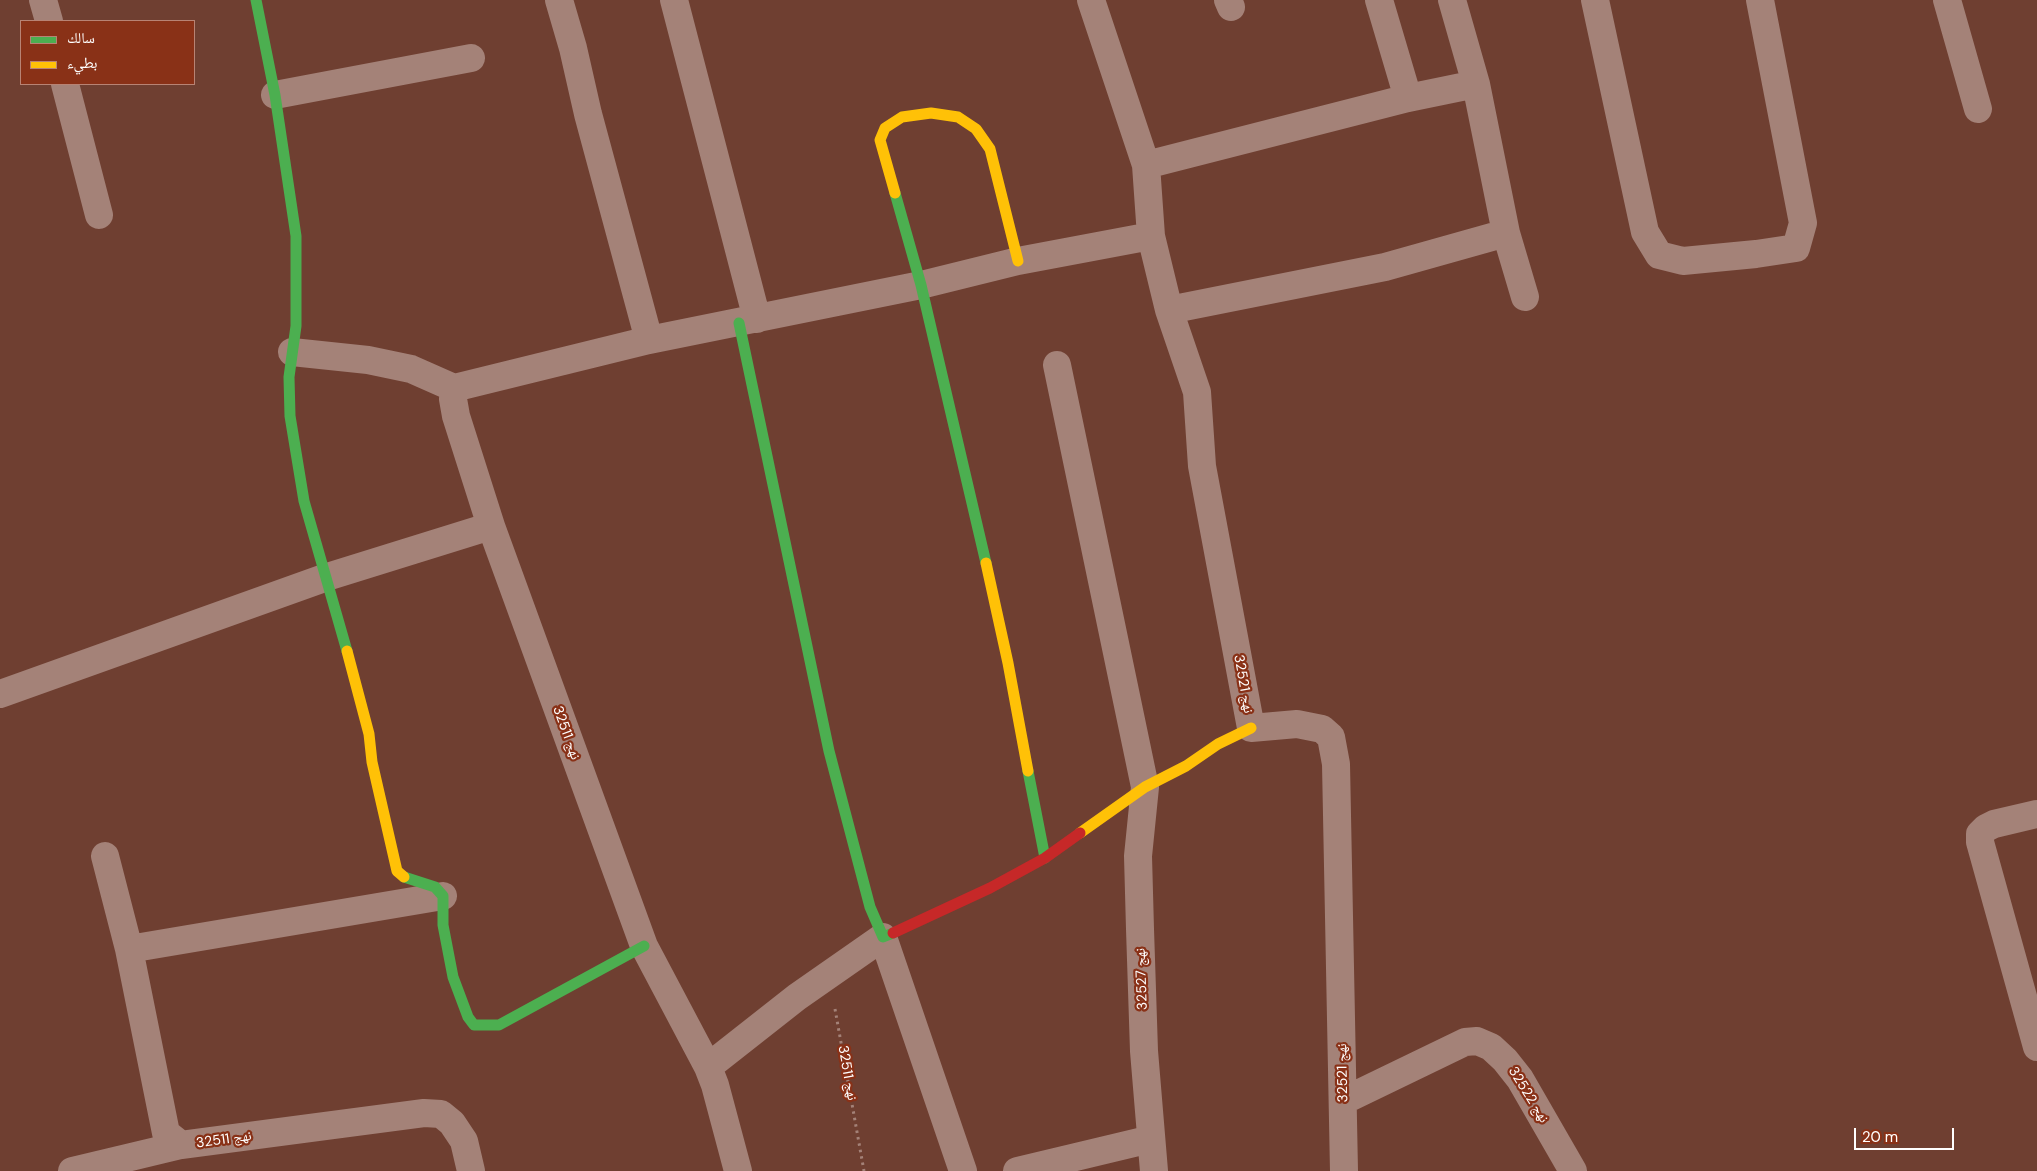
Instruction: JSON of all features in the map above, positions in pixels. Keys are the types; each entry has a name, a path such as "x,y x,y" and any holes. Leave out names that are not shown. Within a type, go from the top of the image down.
{"street":[{"path":"43,0 49,20"},
{"path":"256,0 275,95 296,236 296,326 289,377 290,416 304,501 327,577 369,734 372,762 397,871 402,876 413,881 435,887 443,896 443,925 453,977 468,1017 474,1025 498,1025 644,946"},
{"path":"559,0 649,340"},
{"path":"674,0 748,321 829,751 870,907 883,937 963,1171"},
{"name":"نهج 32521","path":"1091,0 1146,165 1151,236 1169,310 1197,392 1202,466 1251,728 1297,724 1322,729 1331,737 1336,764 1344,1171"},
{"path":"1380,0 1408,98"},
{"path":"1452,0 1476,84 1506,234 1525,297"},
{"path":"1594,0 1645,232 1659,255 1683,261 1796,248 1803,223 1760,0"},
{"path":"1947,0 1978,109"},
{"path":"275,95 472,58"},
{"path":"1146,165 1408,98 1476,84"},
{"path":"65,85 99,215"},
{"path":"1018,260 990,149 976,129 958,117 931,113 902,117 885,128 880,140 921,285 960,442 1008,663 1044,858"},
{"path":"1169,310 1385,267 1506,234"},
{"path":"292,352 368,360 411,369 454,388 649,340 921,285 1018,260 1151,236"},
{"name":"نهج 32527","path":"1057,365 1145,787 1138,865 1144,1051 1154,1171"},
{"name":"نهج 32511","path":"454,388 453,399 456,416 491,526 644,946 708,1067 715,1085 738,1171"},
{"path":"0,694 327,577 491,526"},
{"path":"708,1067 797,997 883,937 990,888 1044,858 1145,787 1186,766 1218,744 1251,728"},
{"path":"2037,814 1994,824 1980,834 1980,842 2037,1047"},
{"name":"نهج 32511","path":"105,856 129,949 166,1133 181,1145 424,1113 441,1114 452,1123 464,1141 471,1171"},
{"path":"129,949 443,896"},
{"name":"نهج 32522","path":"1343,1101 1465,1042 1477,1041 1491,1047 1506,1060 1520,1079 1573,1171"},
{"path":"1017,1171 1151,1139"},
{"path":"72,1171 181,1145"}],"path":[{"name":"نهج 32511","path":"829,976 864,1171"}],"traffic: fast":[{"path":"256,0 275,95 296,236 296,326 289,377 290,416 304,501 347,651"},
{"path":"895,193 921,285 986,563"},
{"path":"739,323 829,751 870,907 883,937 893,933"},
{"path":"1028,771 1045,858"},
{"path":"404,877 435,887 443,896 443,925 453,977 468,1017 474,1025 499,1025 644,946"}],"traffic: slow":[{"path":"895,193 880,140 885,128 902,117 931,113 958,117 976,129 990,149 1018,261"},
{"path":"986,563 1008,663 1028,771"},
{"path":"347,651 369,734 372,762 397,871 404,877"},
{"path":"1080,833 1145,787 1186,766 1218,744 1251,728"}],"traffic: jam":[{"path":"893,933 990,888 1045,858 1080,833"}]}
